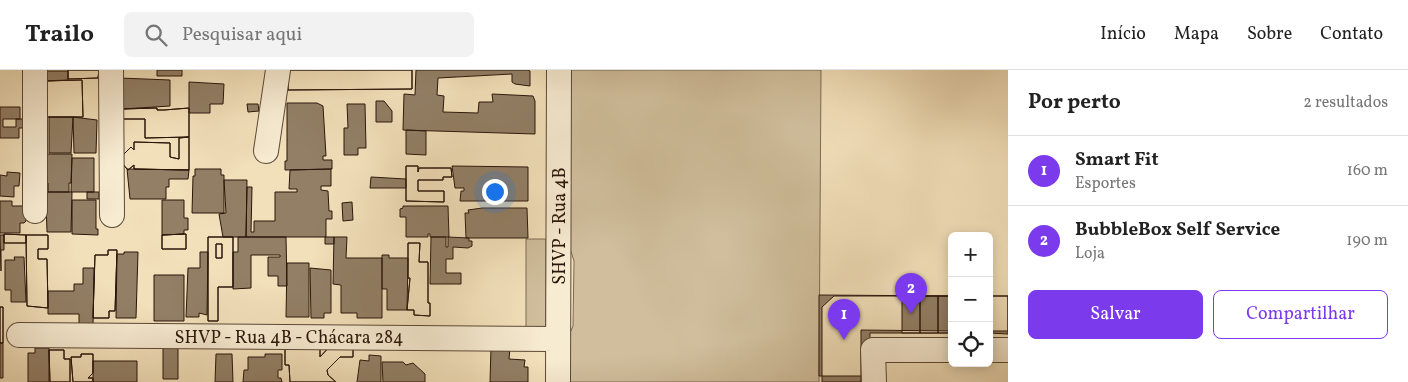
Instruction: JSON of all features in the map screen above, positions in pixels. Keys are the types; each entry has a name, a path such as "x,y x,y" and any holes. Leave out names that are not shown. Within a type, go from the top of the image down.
{"street":[{"path":"35,70 35,210"},
{"path":"111,70 112,215"},
{"path":"266,151 278,70"},
{"name":"SHVP - Rua 4B","path":"558,382 559,70"},
{"name":"SHVP - Rua 4B - Chácara 284","path":"19,335 558,339"},
{"path":"874,382 874,350 948,350"},
{"path":"993,350 1008,350"}],"shaded area":[{"path":"565,70 821,70 819,382 565,382 565,345 573,326 574,261 566,236"},
{"path":"526,239 546,239 546,339 526,339"}],"building":[{"path":"68,70 99,70 98,78 68,79"},
{"path":"68,70 99,70 98,78 68,79"},
{"path":"157,70 182,70 182,76 157,76"},
{"path":"288,70 412,70 412,89 288,90"},
{"path":"288,70 412,70 412,89 288,90"},
{"path":"416,70 530,71 530,86 512,82 512,74 438,78 437,95 444,96 443,112 478,113 479,102 493,102 492,94 533,96 535,101 535,134 403,130 404,94 415,95"},
{"path":"45,71 68,71 68,80 44,81"},
{"path":"120,78 170,80 170,106 122,109"},
{"path":"82,80 83,117 44,117 44,81"},
{"path":"82,80 83,117 44,117 44,81"},
{"path":"189,82 224,84 223,104 210,104 210,113 189,113"},
{"path":"376,101 384,101 392,111 392,122 376,122"},
{"path":"287,103 317,103 323,106 326,156 323,156 323,160 332,160 332,169 285,170 285,161 287,161"},
{"path":"247,104 258,104 259,111 248,112"},
{"path":"347,104 365,104 366,148 358,148 358,155 344,155 344,128 348,128"},
{"path":"0,107 20,107 20,119 25,119 25,128 19,128 19,138 0,138","holes":["3,119 16,119 16,127 3,127"]},
{"path":"157,108 157,110 164,110 189,108 189,137 145,138 145,119 120,119 122,109"},
{"path":"157,108 157,110 164,110 189,108 189,137 145,138 145,119 120,119 122,109"},
{"path":"49,117 73,117 71,153 49,153"},
{"path":"73,117 97,120 96,153 74,153"},
{"path":"406,130 426,131 426,155 406,154"},
{"path":"189,137 189,170 134,169 134,165 128,170 120,161 120,158 131,147 134,150 134,142 170,143 170,157 179,159 179,138"},
{"path":"189,137 189,170 134,169 134,165 128,170 120,161 120,158 131,147 134,150 134,142 170,143 170,157 179,159 179,138"},
{"path":"43,154 72,154 69,192 48,192 48,183 43,182"},
{"path":"72,158 94,158 94,192 71,192"},
{"path":"406,166 418,166 418,172 419,168 451,168 452,177 443,177 443,180 418,180 418,191 444,191 444,202 406,201"},
{"path":"406,166 418,166 418,172 419,168 451,168 452,177 443,177 443,180 418,180 418,191 444,191 444,202 406,201"},
{"path":"452,166 528,167 528,201 460,201 461,191 464,191 464,188 455,188"},
{"path":"127,169 189,170 188,179 169,179 169,187 166,187 166,199 130,199"},
{"path":"195,169 221,169 221,175 224,175 224,213 192,213 193,176 195,176"},
{"path":"331,169 331,186 321,186 321,190 328,191 329,211 332,211 332,219 326,219 326,237 246,237 247,187 252,187 251,232 254,232 254,221 275,221 275,192 297,192 297,189 289,189 290,170"},
{"path":"7,172 20,173 19,186 14,186 14,197 0,196 0,175 7,176"},
{"path":"371,177 406,179 406,188 370,188"},
{"path":"224,180 247,180 246,237 223,237 219,214 226,213"},
{"path":"43,192 72,192 71,232 47,232 46,202"},
{"path":"87,192 99,192 99,199 87,199"},
{"path":"72,200 96,200 96,229 98,229 98,235 72,234"},
{"path":"162,200 184,200 184,218 188,218 188,230 184,230 184,234 162,235"},
{"path":"0,201 12,201 12,206 26,206 26,221 20,223 20,233 0,233"},
{"path":"352,202 353,220 343,221 342,203"},
{"path":"403,206 448,206 449,237 430,237 430,234 428,234 428,237 406,237 406,217 400,217 400,209"},
{"path":"482,208 527,208 528,238 466,238 465,213 469,213 468,210"},
{"path":"4,234 26,235 26,243 4,243"},
{"path":"4,234 26,235 26,243 4,243"},
{"path":"186,234 186,249 162,249 162,235"},
{"path":"186,234 186,249 162,249 162,235"},
{"path":"0,235 4,235 4,250 1,250 1,271"},
{"path":"26,235 48,235 48,249 38,249 38,259 47,259 48,308 27,306"},
{"path":"26,235 48,235 48,249 38,249 38,259 47,259 48,308 27,306"},
{"path":"208,237 233,237 233,287 218,287 218,321 208,321","holes":["216,244 222,244 222,258 216,258"]},
{"path":"208,237 233,237 233,287 218,287 218,321 208,321","holes":["216,244 222,244 222,258 216,258"]},
{"path":"238,237 286,237 287,286 278,286 278,276 268,276 268,257 280,257 280,255 251,255 251,288 233,289 233,252 238,252"},
{"path":"325,237 334,237 334,244 325,244"},
{"path":"334,237 347,237 346,258 382,258 382,318 357,318 357,313 341,313 341,285 333,284"},
{"path":"431,237 446,237 446,247 448,247 448,237 469,238 469,241 472,241 472,246 468,248 453,247 453,259 446,259 446,273 461,273 461,284 430,284"},
{"path":"408,243 420,243 419,262 428,262 428,303 430,303 430,316 414,315 414,310 407,310 410,278 408,278"},
{"path":"408,243 420,243 419,262 428,262 428,303 430,303 430,316 414,315 414,310 407,310 410,278 408,278"},
{"path":"108,250 117,250 115,311 109,311 109,318 93,318 95,255 108,255"},
{"path":"108,250 117,250 115,311 109,311 109,318 93,318 95,255 108,255"},
{"path":"124,252 138,252 136,318 116,318 117,254 124,254"},
{"path":"200,252 208,252 207,315 199,313 199,317 186,317 188,268 200,268"},
{"path":"382,255 389,255 389,258 408,258 407,310 387,310 387,289 382,289"},
{"path":"14,257 24,257 26,302 11,302 11,290 5,290 5,260 15,260"},
{"path":"287,263 309,263 309,317 286,317"},
{"path":"83,268 94,268 93,326 79,325 79,314 48,314 48,291 74,291 74,284 83,284"},
{"path":"310,268 331,270 331,313 324,313 324,318 311,318"},
{"path":"154,275 184,275 184,321 154,321"},
{"path":"819,295 948,296 948,333 870,333 869,376 819,376"},
{"path":"834,296 948,296 948,331 861,330 861,382 822,382 822,307"},
{"path":"902,296 920,296 920,333 902,333"},
{"path":"920,296 938,296 938,333 920,333"},
{"path":"938,296 948,296 948,333 938,333"},
{"path":"993,296 1008,296 1008,331 993,331"},
{"path":"993,296 1008,296 1008,334 993,333"},
{"path":"0,307 3,307 3,343 0,343"},
{"path":"0,307 3,307 3,343 0,343"},
{"path":"0,343 3,343 3,378 0,378"},
{"path":"331,345 353,345 353,357 340,357 327,370 328,375 336,382 290,382 289,365 285,365 285,347 320,347 320,357"},
{"path":"331,345 353,345 353,357 340,357 327,370 328,375 336,382 290,382 289,365 285,365 285,347 320,347 320,357"},
{"path":"178,347 178,379 163,379 163,348"},
{"path":"491,347 510,348 509,359 525,360 524,367 528,367 528,382 490,382"},
{"path":"35,348 49,348 49,382 28,382 28,353 35,353"},
{"path":"49,350 64,350 64,359 70,359 70,382 50,382"},
{"path":"49,350 64,350 64,359 70,359 70,382 50,382"},
{"path":"81,354 93,354 93,373 88,378 93,378 93,382 73,382 71,357 81,357"},
{"path":"81,354 93,354 93,373 88,378 93,378 93,382 73,382 71,357 81,357"},
{"path":"216,354 232,354 233,382 215,382"},
{"path":"265,354 282,354 282,370 278,370 278,378 281,378 282,382 243,382 244,370 248,370 248,357 265,357"},
{"path":"369,355 381,356 381,382 357,382 360,360 369,361"},
{"path":"93,361 137,361 137,382 93,382"},
{"path":"382,362 403,362 406,365 413,363 425,374 425,382 383,382"}],"place":[{"name":"BubbleBox Self Service","path":"911,314"},
{"name":"Smart Fit","path":"844,340"}]}
